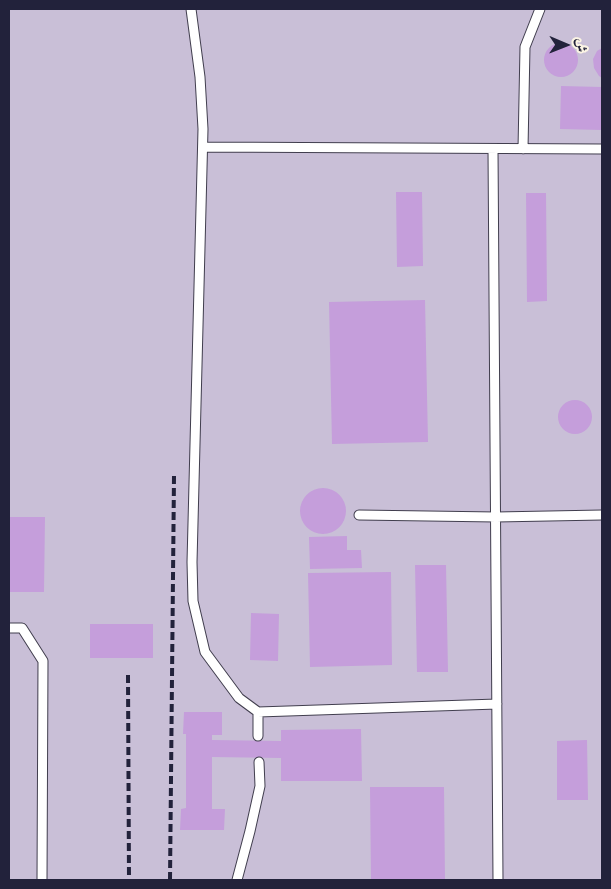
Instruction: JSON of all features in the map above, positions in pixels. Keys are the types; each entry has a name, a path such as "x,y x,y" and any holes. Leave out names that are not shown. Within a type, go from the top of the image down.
{"lane":[{"path":"191,9 200,77 203,148 192,562 193,601 205,652 239,698 258,712 497,704"},
{"path":"523,149 525,47 540,9"},
{"path":"203,148 602,149"},
{"path":"493,149 498,880"},
{"path":"359,515 496,517 602,515"},
{"path":"9,628 22,628 43,661 42,880"},
{"path":"258,712 258,736"},
{"path":"237,880 260,786 259,762"}],"shaded area":[{"path":"9,9 602,9 602,880 9,880"}],"building":[{"path":"561,43 573,48 578,60 573,72 561,77 549,72 544,60 549,48"},
{"path":"602,48 602,78 594,68 593,59 597,51"},
{"path":"561,86 602,87 602,130 560,129"},
{"path":"396,192 422,192 423,266 397,267"},
{"path":"526,193 546,193 547,301 527,302"},
{"path":"425,300 428,442 332,444 329,302"},
{"path":"575,400 587,405 592,417 587,429 575,434 563,429 558,417 563,405"},
{"path":"323,488 336,492 342,498 346,511 342,524 336,530 323,534 310,530 304,524 300,511 304,498 310,492"},
{"path":"9,517 45,517 44,592 9,592"},
{"path":"347,536 347,550 361,550 362,568 310,569 309,537"},
{"path":"415,565 446,565 448,672 417,672"},
{"path":"391,572 392,665 310,667 308,573"},
{"path":"251,613 279,614 278,661 250,660"},
{"path":"90,624 153,624 153,658 90,658"},
{"path":"184,712 222,712 222,735 212,735 212,740 281,741 281,730 361,729 362,781 281,781 281,758 212,757 212,809 225,809 224,830 180,830 181,809 186,808 186,734 183,734"},
{"path":"587,740 588,800 557,800 557,741"},
{"path":"370,787 444,787 445,880 371,880"}],"railway":[{"path":"170,880 174,476"},
{"path":"128,675 129,880"}]}
